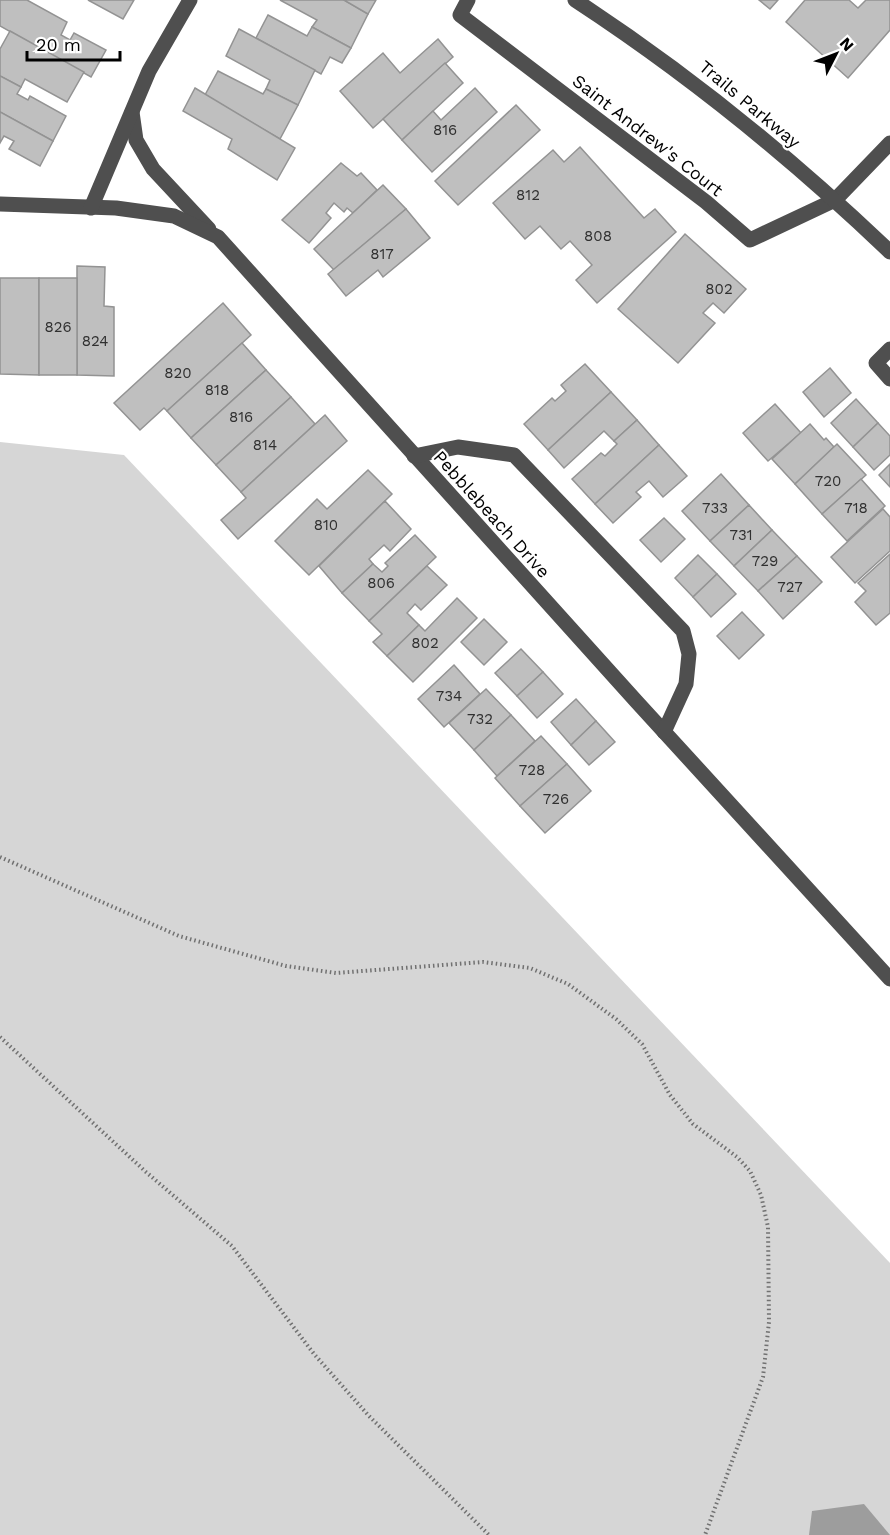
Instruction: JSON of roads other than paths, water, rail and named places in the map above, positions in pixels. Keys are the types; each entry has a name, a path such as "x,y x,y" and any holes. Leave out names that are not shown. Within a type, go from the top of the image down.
{"street":[{"path":"91,208 149,71 190,0"},
{"name":"Saint Andrew's Court","path":"468,0 460,15 706,202 750,240 835,200"},
{"name":"Trails Parkway","path":"575,0 679,71 835,200 890,252"},
{"path":"132,111 136,140 153,169 218,237"},
{"path":"835,200 890,143"},
{"name":"Pebblebeach Drive","path":"0,204 116,208 174,216 218,237 890,979"},
{"path":"890,349 876,363 890,379"},
{"path":"414,456 458,447 514,454 683,631 689,654 686,684 664,732"}]}
